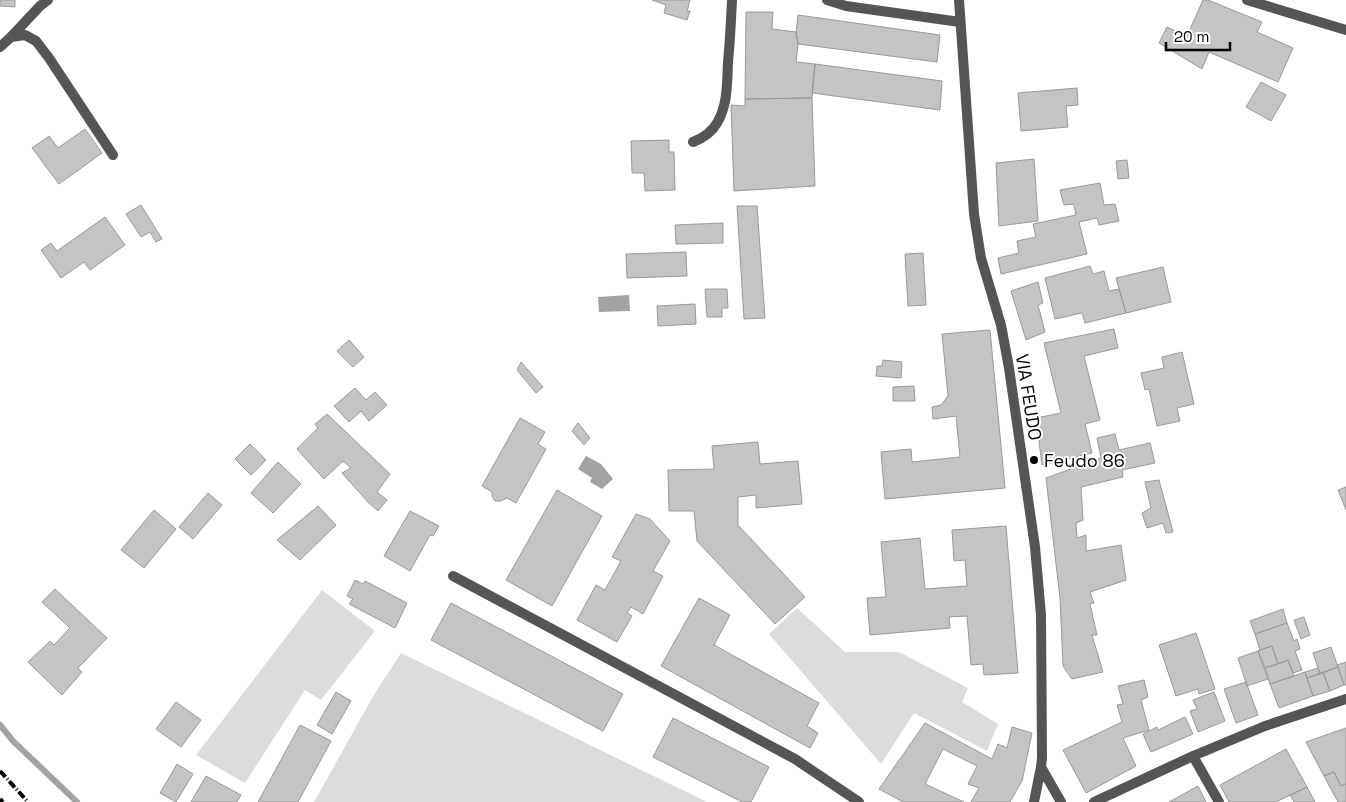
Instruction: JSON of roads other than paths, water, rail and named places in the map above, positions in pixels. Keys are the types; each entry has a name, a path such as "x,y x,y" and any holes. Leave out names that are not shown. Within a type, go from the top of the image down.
{"street":[{"path":"693,142 711,131 722,111 727,81 732,0"},
{"path":"827,0 846,6 960,22"},
{"name":"VIA FEUDO","path":"959,0 974,214 981,258 1001,325 1009,368 1035,547 1041,615 1041,767 1034,802"},
{"path":"1247,0 1346,30"},
{"path":"0,47 43,2"},
{"path":"11,37 25,35 36,41 113,155"},
{"path":"453,576 795,759 859,802"},
{"path":"1094,802 1193,756 1265,726 1346,699"},
{"path":"1193,756 1219,802"},
{"path":"1041,767 1061,802"}],"waterway":[{"path":"0,725 13,741 77,802"}],"railway":[{"path":"0,771 28,802"},
{"path":"0,799 3,802"}],"place":[{"name":"Feudo 86","path":"1034,460"}]}
